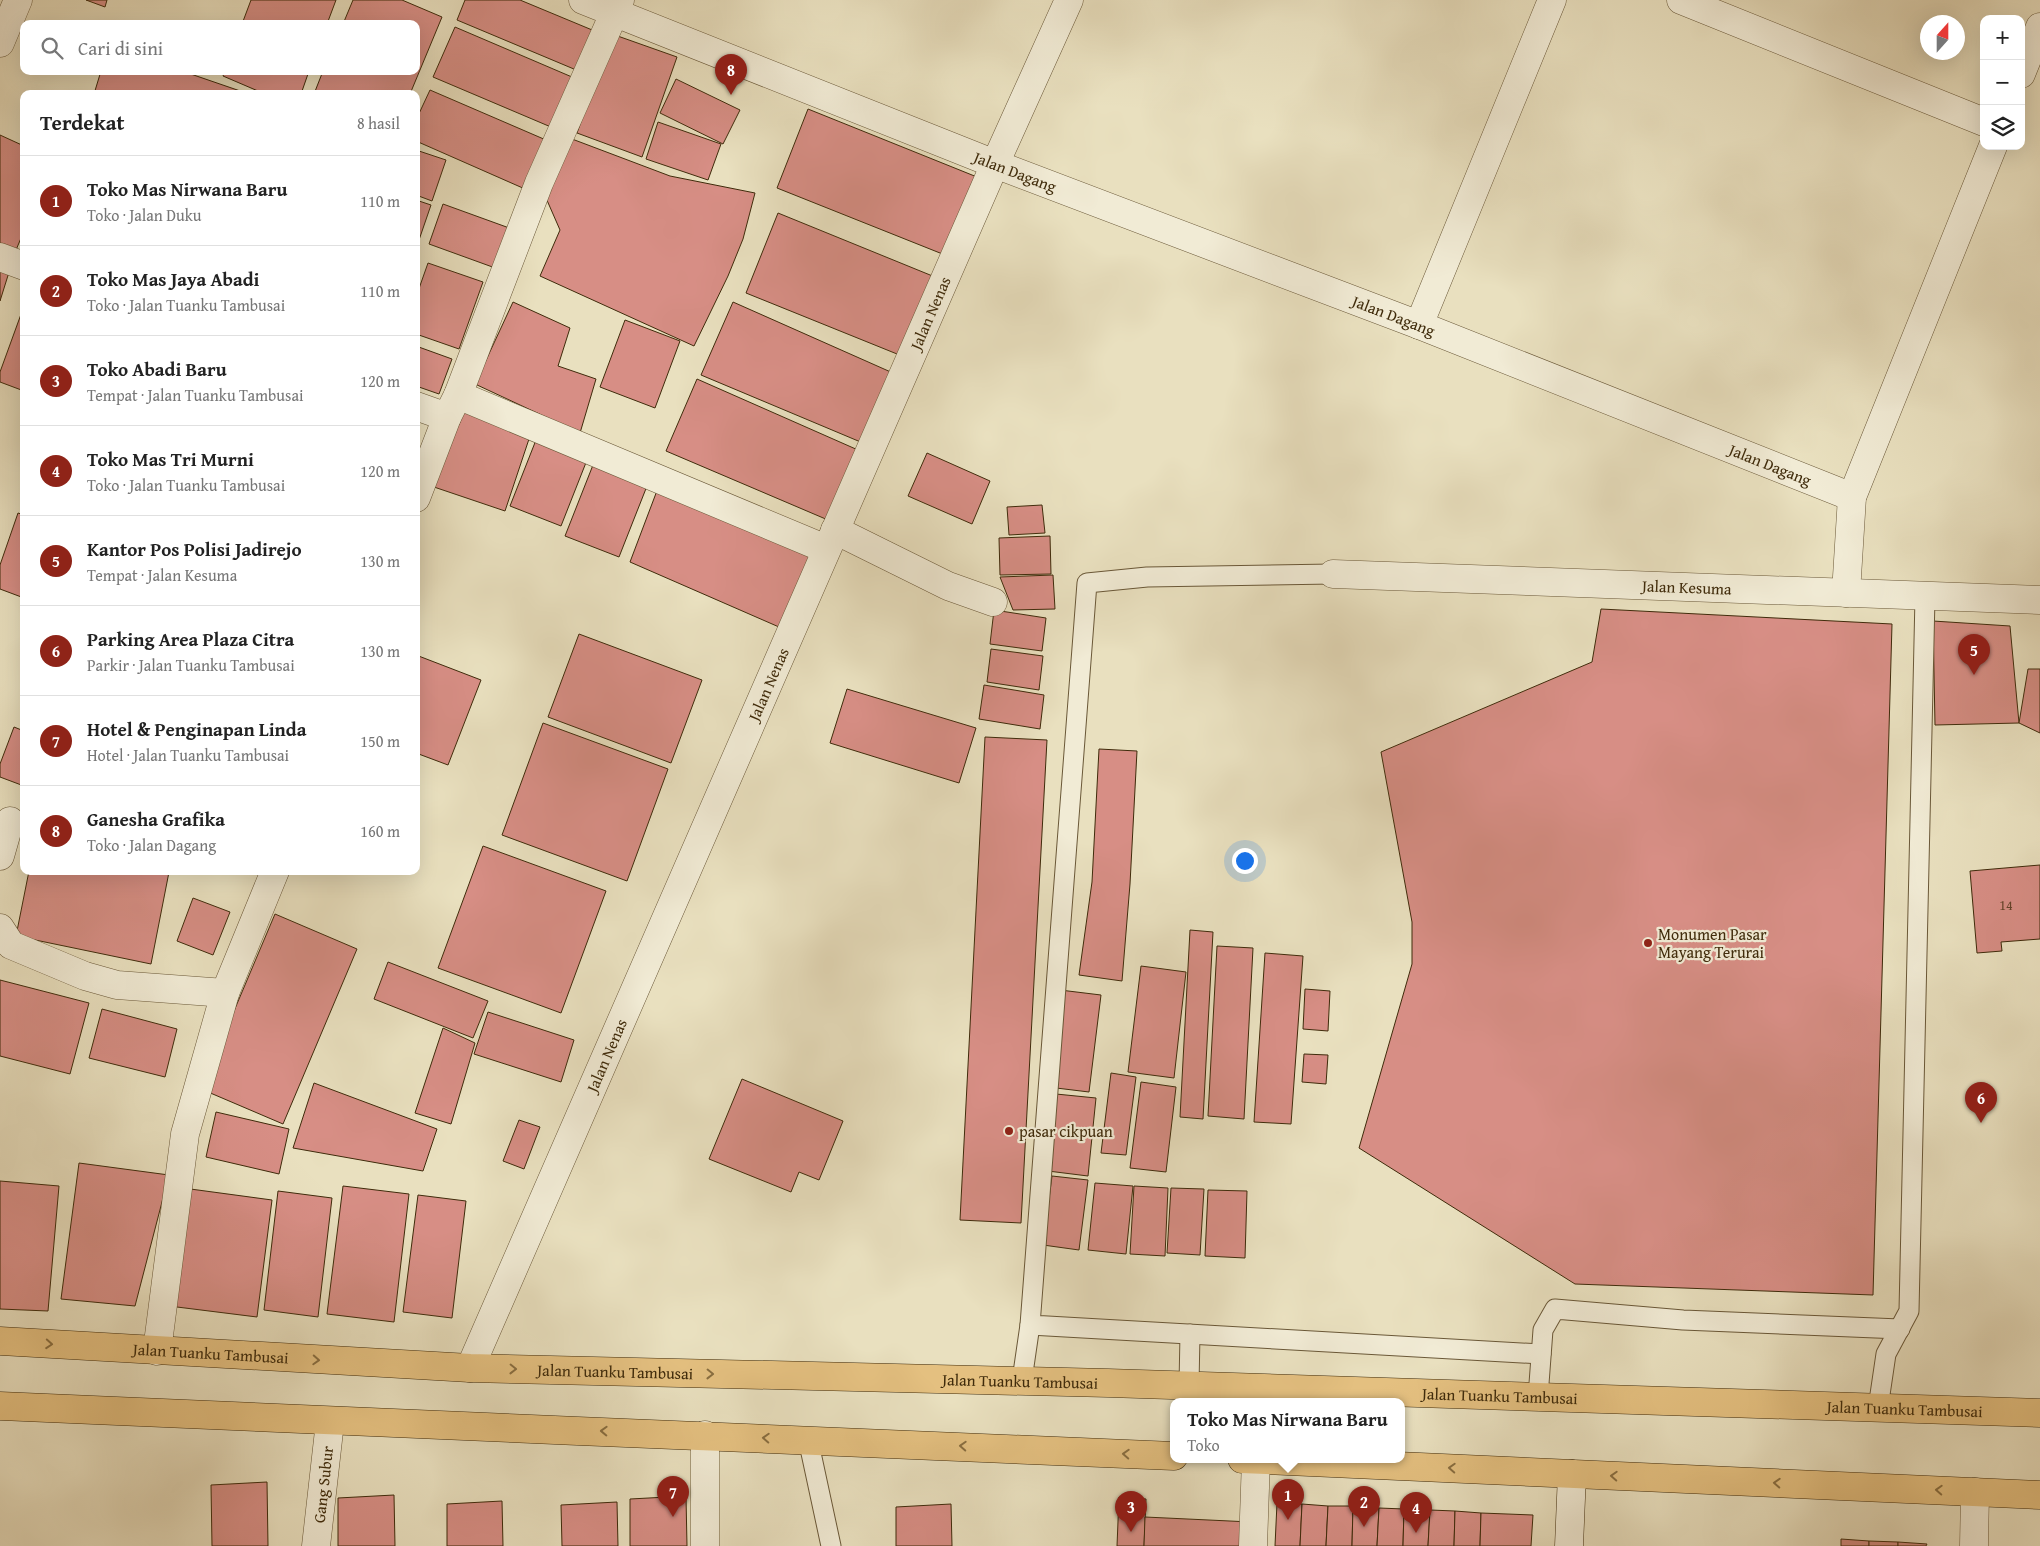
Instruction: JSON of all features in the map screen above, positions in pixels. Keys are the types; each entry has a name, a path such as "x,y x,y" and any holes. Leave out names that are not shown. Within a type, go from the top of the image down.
{"main road":[{"name":"Jalan Tuanku Tambusai","path":"0,1341 470,1368 1022,1380 2040,1413"},
{"path":"0,1406 330,1422 808,1439 1170,1456"},
{"path":"1340,1463 2040,1495"}],"street":[{"path":"0,44 18,0"},
{"name":"Jalan Dagang","path":"583,0 617,6 994,164 1419,325 1852,496"},
{"name":"Jalan Nenas","path":"470,1368 994,164 1069,0"},
{"path":"1419,325 1552,0"},
{"path":"1681,0 1980,120"},
{"path":"420,488 539,183 617,6"},
{"path":"2025,64 2040,26"},
{"path":"1846,594 1852,496 1990,150"},
{"path":"0,257 20,264"},
{"path":"420,406 453,406 830,540 993,602"},
{"name":"Jalan Kesuma","path":"1333,574 2040,600"},
{"path":"0,856 10,821"},
{"path":"157,1351 185,1134 225,993 273,875"},
{"path":"0,928 12,945 85,976 117,985 225,993"},
{"name":"Gang Subur","path":"316,1546 330,1422"},
{"path":"705,1435 705,1546"},
{"path":"1253,1546 1256,1463"},
{"path":"1569,1546 1572,1474"},
{"path":"1974,1546 1975,1492"}],"lane":[{"path":"1022,1380 1030,1325 1087,583 1147,577 1333,574"},
{"path":"1878,1408 1886,1354 1909,1311 1925,597"},
{"path":"1538,1397 1543,1330 1555,1309 1683,1320 1900,1330"},
{"path":"1030,1325 1541,1354"},
{"path":"1189,1385 1190,1334"},
{"path":"808,1439 831,1546"}],"building":[{"path":"86,0 107,0 105,7"},
{"path":"251,0 336,0 328,20 244,20"},
{"path":"353,0 402,0 442,17 420,70 420,20 345,20"},
{"path":"465,0 520,0 597,32 581,72 457,20"},
{"path":"455,27 579,80 558,130 433,77"},
{"path":"612,34 677,57 642,157 577,133"},
{"path":"100,75 194,75 237,90 95,90"},
{"path":"308,75 302,90 256,90 223,76"},
{"path":"321,75 418,75 412,90 316,90"},
{"path":"676,79 740,110 723,144 660,113"},
{"path":"430,90 546,140 525,189 420,143 420,111"},
{"path":"808,109 977,177 945,255 777,188"},
{"path":"658,122 721,144 708,180 646,159"},
{"path":"0,135 20,144 20,240 16,250 0,244"},
{"path":"572,139 670,176 755,193 743,239 728,276 694,346 540,276 560,230 546,198"},
{"path":"420,151 446,160 432,201 420,196"},
{"path":"420,201 431,205 420,237"},
{"path":"443,204 512,229 498,269 429,244"},
{"path":"778,213 935,277 902,356 746,293"},
{"path":"428,263 483,282 459,349 420,335 420,286"},
{"path":"0,266 10,269 0,301"},
{"path":"513,302 570,328 558,366 596,379 580,433 475,384"},
{"path":"733,302 893,373 863,443 701,375"},
{"path":"20,317 20,390 0,382 0,372"},
{"path":"625,320 680,341 655,408 600,387"},
{"path":"420,347 452,359 439,394 420,387"},
{"path":"697,379 858,450 828,520 666,451"},
{"path":"458,407 531,433 505,511 431,486"},
{"path":"536,440 587,460 561,526 510,506"},
{"path":"927,453 990,481 972,524 908,496"},
{"path":"593,465 647,486 619,557 565,536"},
{"path":"658,488 816,552 779,627 630,562"},
{"path":"1042,505 1045,533 1009,535 1007,507"},
{"path":"18,513 20,514 20,596 0,589 0,565"},
{"path":"1050,536 1051,574 1000,575 999,538"},
{"path":"1053,575 1055,609 1013,610 1000,577"},
{"name":"Monumen Pasar Mayang Terurai","path":"1601,609 1892,624 1873,1295 1575,1284 1359,1148 1412,964 1412,922 1381,752 1592,662"},
{"path":"994,610 1046,618 1042,651 990,644"},
{"path":"1933,621 2010,626 2019,723 1935,725"},
{"path":"579,634 702,680 671,763 548,717"},
{"path":"991,649 1043,656 1039,690 987,682"},
{"path":"420,657 481,680 448,765 420,754"},
{"path":"2028,669 2040,669 2040,733 2019,723"},
{"path":"984,685 1044,695 1040,729 979,719"},
{"path":"847,689 976,728 959,783 830,743"},
{"path":"543,723 668,769 627,881 502,835"},
{"path":"14,727 20,729 20,784 0,777 0,764"},
{"path":"985,737 1047,740 1021,1223 960,1220"},
{"path":"1099,749 1137,751 1130,884 1122,981 1079,975 1092,882"},
{"path":"483,846 606,891 561,1013 438,968"},
{"path":"2040,865 2040,939 2001,942 2002,951 1977,953 1970,871"},
{"path":"28,875 168,875 151,964 16,936"},
{"path":"193,898 230,912 213,955 177,941"},
{"path":"275,914 357,949 283,1124 201,1089"},
{"path":"1190,930 1213,932 1203,1119 1180,1117"},
{"path":"1217,946 1253,948 1244,1119 1208,1116"},
{"path":"1265,953 1303,956 1291,1124 1254,1122"},
{"path":"388,962 488,1001 473,1038 374,999"},
{"path":"1141,966 1186,972 1174,1078 1128,1072"},
{"path":"0,980 89,1003 70,1074 0,1056"},
{"path":"1305,989 1330,991 1328,1031 1303,1029"},
{"path":"1060,990 1101,995 1089,1092 1048,1087"},
{"path":"102,1009 177,1029 165,1077 89,1058"},
{"path":"488,1012 574,1040 561,1082 474,1054"},
{"path":"443,1028 475,1043 451,1124 415,1113"},
{"path":"1304,1054 1328,1055 1326,1084 1302,1082"},
{"path":"1111,1073 1136,1077 1126,1155 1101,1153"},
{"path":"742,1079 843,1121 819,1180 799,1172 791,1192 709,1159"},
{"path":"1141,1082 1176,1087 1166,1172 1130,1168"},
{"path":"314,1083 437,1129 423,1171 293,1148"},
{"path":"1056,1094 1096,1098 1088,1176 1048,1171"},
{"path":"216,1112 289,1129 279,1174 206,1157"},
{"path":"519,1120 540,1127 524,1169 503,1161"},
{"path":"79,1163 169,1175 135,1306 61,1299"},
{"path":"1052,1176 1088,1180 1079,1250 1043,1245"},
{"path":"0,1181 59,1186 48,1311 0,1309"},
{"path":"1095,1183 1133,1186 1126,1254 1088,1250"},
{"path":"343,1186 409,1194 394,1322 327,1314"},
{"path":"1134,1186 1168,1188 1165,1256 1130,1254"},
{"path":"183,1188 272,1200 257,1317 169,1306"},
{"path":"1171,1188 1204,1189 1200,1255 1167,1253"},
{"path":"1208,1190 1247,1191 1245,1258 1205,1256"},
{"path":"278,1191 332,1198 318,1317 264,1310"},
{"path":"418,1195 466,1201 452,1318 403,1312"},
{"path":"267,1482 268,1546 212,1546 211,1485"},
{"path":"394,1495 395,1546 338,1546 338,1498"},
{"path":"686,1496 687,1546 630,1546 630,1499"},
{"path":"1119,1497 1146,1499 1144,1546 1117,1546"},
{"path":"502,1501 503,1546 447,1546 447,1504"},
{"path":"617,1502 618,1546 562,1546 561,1505"},
{"path":"1277,1503 1302,1504 1300,1546 1275,1546"},
{"path":"951,1504 952,1546 896,1546 896,1507"},
{"path":"1302,1504 1328,1506 1326,1546 1300,1546"},
{"path":"1328,1506 1353,1506 1352,1546 1326,1546"},
{"path":"1353,1506 1379,1508 1377,1546 1352,1546"},
{"path":"1379,1508 1404,1509 1403,1546 1377,1546"},
{"path":"1404,1509 1430,1510 1428,1546 1403,1546"},
{"path":"1430,1510 1455,1511 1454,1546 1428,1546"},
{"path":"1455,1511 1481,1513 1480,1546 1454,1546"},
{"path":"1481,1513 1533,1515 1531,1546 1480,1546"},
{"path":"1145,1517 1251,1522 1250,1546 1144,1546"},
{"path":"1841,1539 1869,1541 1869,1546 1841,1546"},
{"path":"1869,1541 1898,1542 1898,1546 1869,1546"},
{"path":"1898,1542 1927,1544 1926,1546 1898,1546"}],"place":[{"name":"Ganesha Grafika","path":"731,95"},
{"name":"Kantor Pos Polisi Jadirejo","path":"1974,675"},
{"name":"Monumen Pasar Mayang Terurai","path":"1648,943"},
{"name":"Parking Area Plaza Citra","path":"1981,1123"},
{"name":"pasar cikpuan","path":"1009,1131"},
{"name":"Hotel & Penginapan Linda","path":"673,1517"},
{"name":"Toko Mas Nirwana Baru","path":"1288,1520"},
{"name":"Toko Mas Jaya Abadi","path":"1364,1527"},
{"name":"Toko Abadi Baru","path":"1131,1532"},
{"name":"Toko Mas Tri Murni","path":"1416,1533"}]}
